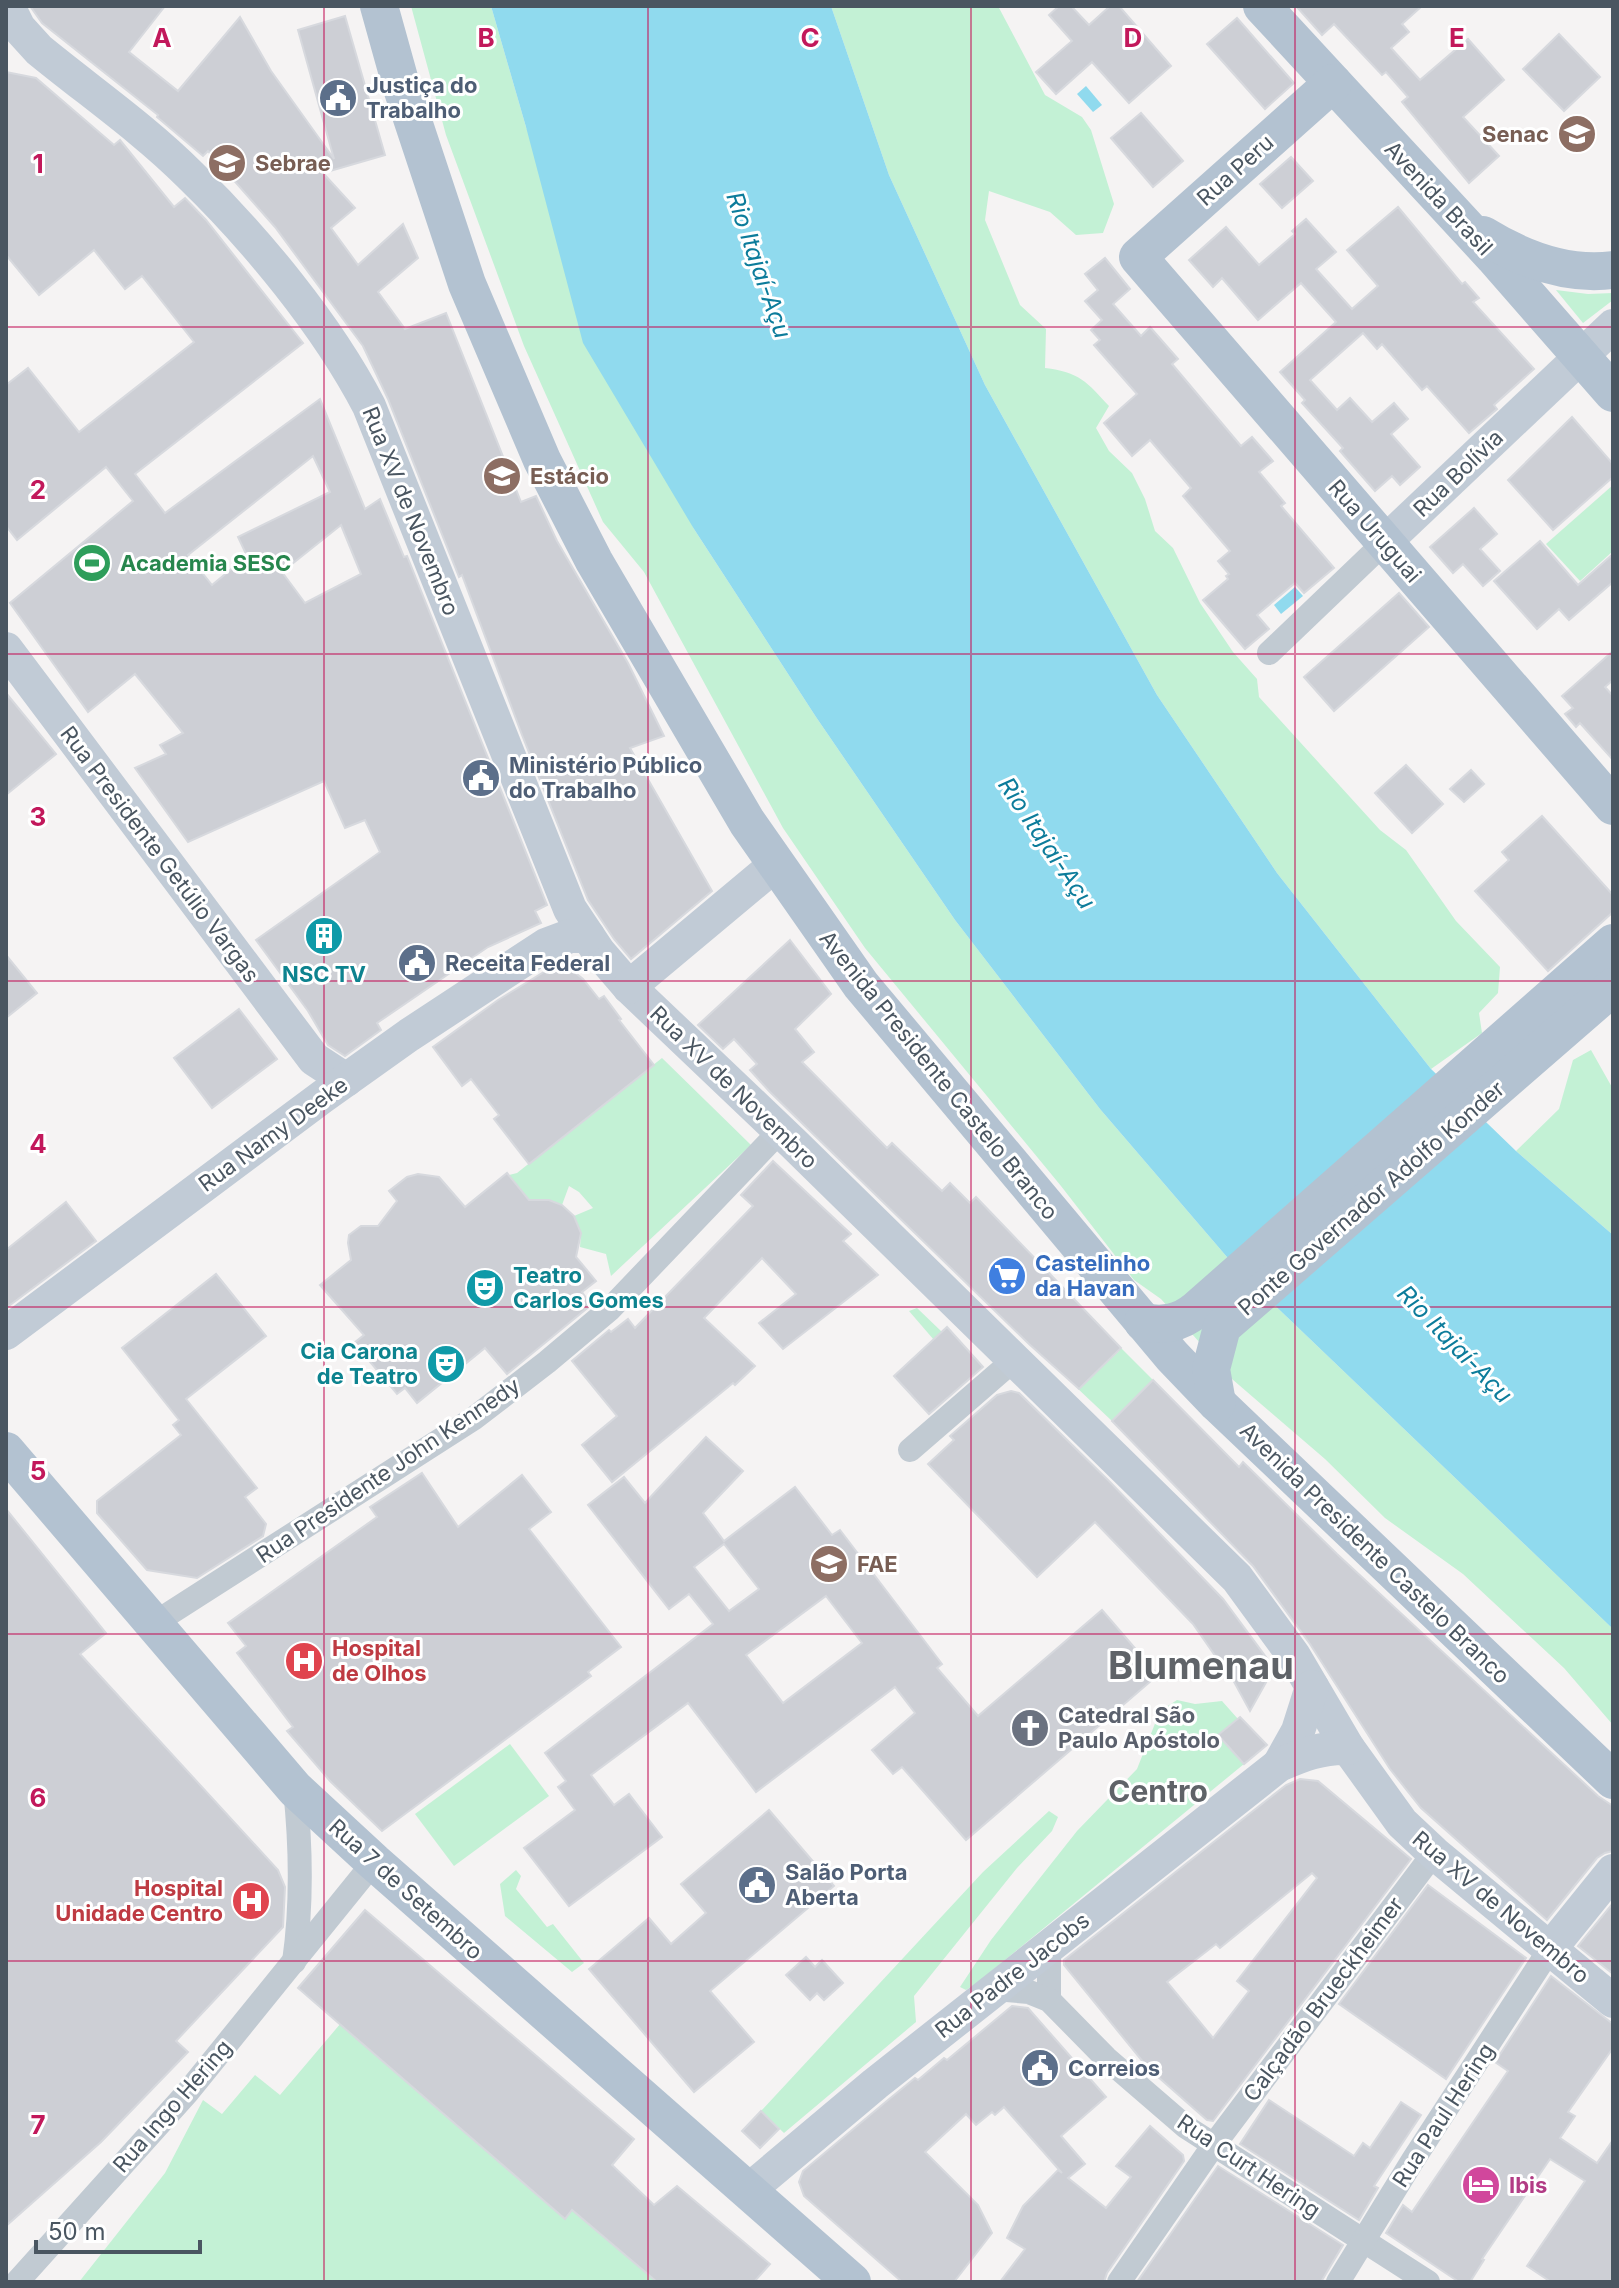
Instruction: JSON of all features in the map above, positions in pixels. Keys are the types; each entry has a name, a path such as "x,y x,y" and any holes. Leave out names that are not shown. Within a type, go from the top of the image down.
{"main road":[{"name":"Avenida Presidente Castelo Branco","path":"379,6 401,85 467,284 542,460 594,561 775,865 861,985 1143,1322 1217,1403 1613,1780"},
{"name":"Avenida Brasil","path":"1262,6 1613,393"},
{"name":"Rua Peru","path":"1138,257 1333,83"},
{"path":"1455,217 1500,246 1559,268 1599,272 1613,270"},
{"name":"Rua Uruguai","path":"1138,257 1613,806"},
{"path":"1532,1036 1613,943"},
{"path":"1532,1036 1613,987"},
{"name":"Ponte Governador Adolfo Konder","path":"1143,1322 1154,1324 1209,1319 1532,1036"},
{"name":"Ponte Governador Adolfo Konder","path":"1209,1319 1211,1369 1217,1403"},
{"name":"Rua 7 de Setembro","path":"6,1451 295,1789 852,2282"}],"street":[{"name":"Rua XV de Novembro","path":"8,6 19,28 22,50 190,174 268,262 346,363 369,406 579,922 629,987 1237,1578 1294,1656 1348,1748 1402,1823 1613,2001"},
{"name":"Rua Bolívia","path":"1269,653 1613,326"},
{"name":"Rua Presidente Getúlio Vargas","path":"6,649 334,1089"},
{"path":"629,987 775,865"},
{"name":"Rua Namy Deeke","path":"6,1333 409,1035 579,922"},
{"name":"Rua Presidente John Kennedy","path":"153,1624 473,1419 547,1362 610,1309 780,1131"},
{"path":"910,1450 1015,1359"},
{"name":"Rua Padre Jacobs","path":"1279,1765 1298,1731 1312,1687"},
{"name":"Rua Padre Jacobs","path":"749,2190 875,2084 1279,1765 1312,1751 1331,1747 1348,1748"},
{"path":"293,1964 299,1926 299,1821 295,1789"},
{"name":"Calçadão Brueckheimer","path":"1119,2282 1213,2146 1434,1853"},
{"name":"Rua Ingo Hering","path":"17,2282 187,2093 374,1862"},
{"path":"1550,1949 1613,1871"},
{"path":"994,1989 1029,1992 1049,2000 1049,1945"},
{"name":"Rua Paul Hering","path":"1338,2282 1550,1949"},
{"name":"Rua Curt Hering","path":"1049,2000 1106,2058 1186,2127 1428,2282"}],"green space":[{"path":"411,6 491,6 526,127 694,529 816,717 955,920 1100,1109 1239,1271 1613,1629 1613,1725 1564,1668 1463,1574 1385,1518 1325,1459 1232,1379 1161,1299 1134,1280 1061,1186 865,948 783,828 644,572 603,522 524,346 446,135"},
{"path":"831,6 998,6 1045,95 1082,117 1091,130 1114,204 1103,233 1076,235 1050,212 989,191 985,220 1020,305 1046,329 1045,368 1074,375 1109,406 1096,428 1109,451 1132,473 1145,499 1155,531 1173,548 1200,603 1233,652 1257,679 1259,697 1380,830 1406,850 1456,921 1500,967 1498,993 1479,1013 1482,1033 1431,1069 1277,873 1157,695 985,385 889,175"},
{"path":"1556,290 1613,293 1613,300 1583,323"},
{"path":"1613,485 1613,551 1580,581 1546,544"},
{"path":"1591,1050 1613,1089 1613,1235 1516,1151 1559,1109 1573,1060"},
{"path":"662,1058 751,1145 611,1276 606,1254 580,1247 581,1233 574,1216 593,1208 579,1192 569,1186 562,1205 549,1200 530,1201 509,1175 517,1173"},
{"path":"917,1308 942,1332 934,1340 909,1311"},
{"path":"1118,1345 1153,1380 1112,1421 1075,1386 1084,1384 1119,1351"},
{"path":"1177,1700 1195,1704 1222,1701 1238,1719 1218,1736 1244,1764 977,1983 966,1990 960,1987 991,1940 1077,1831 1137,1769 1160,1711"},
{"path":"510,1744 549,1796 454,1866 415,1814"},
{"path":"1049,1811 1058,1817 1052,1831 1017,1868 914,1996 916,2022 784,2133 761,2111 983,1872"},
{"path":"516,1870 521,1876 516,1889 547,1927 553,1924 584,1963 572,1972 505,1916 500,1884"},
{"path":"341,2023 565,2218 572,2210 657,2282 79,2282 165,2173 203,2100 222,2114 255,2075 280,2095"}],"water":[{"name":"Rio Itajaí-Açu","path":"491,6 831,6 889,175 985,385 1157,695 1277,873 1431,1069 1516,1151 1613,1235 1613,1629 1239,1271 1100,1109 955,920 816,717 694,529 583,343"},
{"path":"1086,86 1102,105 1093,112 1077,94"},
{"path":"1295,587 1303,596 1281,614 1274,605"}],"building":[{"path":"30,6 165,6 129,52 178,91 240,17 271,71 334,159 298,30 345,16 385,155 323,173 355,208 331,228 358,265 403,224 418,258 378,292 405,329 446,313 521,502 536,496 557,541 628,663 664,736 630,748 712,891 631,959 588,900 462,575 459,577 388,399 363,346 275,227 208,151 203,156 158,115 42,23"},
{"path":"1059,6 1071,6 1089,25 1110,6 1119,6 1171,66 1129,103 1092,62 1056,94 1036,72 1072,41 1049,15"},
{"path":"1296,6 1422,6 1402,24 1409,32 1391,48 1420,80 1468,39 1504,80 1463,117 1499,156 1469,183 1402,102 1408,97 1386,72 1382,75 1334,24 1322,35"},
{"path":"1237,18 1294,83 1265,109 1207,44"},
{"path":"1559,34 1600,77 1564,111 1523,69"},
{"path":"6,72 36,78 114,145 120,140 174,207 185,198 206,220 303,343 135,474 165,513 320,399 365,509 380,499 404,557 407,556 547,905 535,911 541,923 488,947 377,1023 381,1030 345,1056 328,1045 308,1011 256,940 380,852 365,820 345,828 324,781 188,842 135,768 166,754 160,745 183,733 135,674 88,712 10,603 133,501 106,467 17,540 6,526 6,385 28,368 79,432 194,342 142,276 125,289 94,250 39,295 6,255","holes":["313,456 330,492 238,537 247,556 212,585 188,555","341,525 361,574 305,603 282,572"]},
{"path":"1141,113 1183,161 1153,187 1111,138"},
{"path":"1291,157 1313,181 1282,208 1260,184"},
{"path":"1398,207 1462,284 1465,282 1479,298 1473,302 1534,369 1494,405 1497,409 1469,433 1427,386 1422,390 1382,344 1377,349 1363,333 1310,380 1337,410 1350,398 1372,422 1394,403 1408,419 1391,434 1420,467 1400,485 1392,476 1375,491 1280,372 1336,322 1301,283 1258,320 1222,278 1213,287 1189,260 1226,227 1259,265 1295,234 1292,231 1306,219 1336,252 1316,269 1352,309 1378,286 1347,250"},
{"path":"1105,258 1130,289 1113,304 1141,336 1150,327 1178,359 1172,364 1241,446 1252,437 1273,461 1259,472 1285,503 1281,506 1334,568 1304,593 1295,583 1257,615 1269,629 1245,649 1203,600 1228,579 1226,576 1229,574 1218,561 1230,551 1183,496 1191,488 1150,440 1132,456 1104,423 1137,394 1094,345 1100,340 1091,330 1102,320 1085,301 1098,290 1085,274"},
{"path":"1572,417 1613,464 1613,477 1553,530 1508,480"},
{"path":"1474,508 1497,534 1480,549 1500,571 1483,586 1463,564 1453,573 1430,547"},
{"path":"1540,541 1578,585 1613,554 1613,582 1569,620 1559,609 1537,629 1494,581"},
{"path":"1399,593 1429,627 1334,711 1304,677"},
{"path":"1613,651 1613,680 1605,687 1613,696 1613,760 1580,723 1576,727 1565,714 1573,708 1562,696"},
{"path":"6,693 56,754 6,795"},
{"path":"1406,765 1443,804 1412,833 1375,793"},
{"path":"1471,770 1484,784 1464,802 1450,789"},
{"path":"1542,816 1613,895 1613,912 1548,971 1475,891 1509,860 1502,852"},
{"path":"790,940 831,994 795,1029 814,1052 802,1062 887,1148 892,1143 942,1191 950,1183 970,1203 976,1197 1121,1348 1079,1389 770,1092 750,1070 757,1064 734,1039 723,1049 698,1025"},
{"path":"6,955 37,993 6,1018"},
{"path":"552,967 573,971 599,999 604,996 654,1065 529,1164 494,1119 499,1115 471,1079 462,1086 433,1047 498,1000"},
{"path":"239,1009 277,1059 212,1108 174,1058"},
{"path":"773,1161 851,1234 843,1241 878,1275 783,1349 759,1323 796,1294 762,1258 704,1318 755,1366 612,1482 582,1445 617,1416 572,1361 609,1330 611,1332 628,1319 635,1328 753,1206 741,1195"},
{"name":"Teatro Carlos Gomes","path":"507,1173 529,1200 549,1200 562,1205 574,1216 581,1233 576,1257 596,1281 582,1292 591,1305 507,1374 485,1348 417,1403 405,1388 397,1394 354,1343 364,1335 320,1285 351,1260 349,1235 361,1226 378,1226 397,1201 389,1191 407,1177 418,1174 439,1177 465,1207"},
{"path":"66,1202 96,1241 6,1308 6,1250"},
{"path":"216,1274 266,1336 186,1399 257,1488 245,1497 266,1524 263,1536 197,1578 147,1570 97,1513 97,1501 181,1435 173,1425 179,1420 122,1348"},
{"path":"947,1327 983,1367 929,1414 894,1376"},
{"path":"1153,1380 1239,1467 1243,1462 1337,1554 1598,1796 1613,1806 1613,1851 1597,1858 1547,1920 1421,1808 1390,1769 1310,1644 1253,1566 1112,1421"},
{"path":"1011,1391 1019,1393 1109,1481 1223,1599 1274,1668 1250,1711 1227,1669 1193,1624 1095,1522 1037,1577 928,1464 954,1440 950,1436 997,1395"},
{"path":"706,1437 743,1471 703,1513 724,1541 795,1487 832,1535 840,1530 942,1664 937,1668 978,1716 1102,1610 1158,1675 966,1840 902,1767 893,1774 872,1750 915,1713 895,1687 756,1792 688,1703 591,1775 614,1805 629,1794 662,1837 569,1906 524,1848 575,1810 558,1787 566,1781 545,1753 713,1624 689,1594 669,1609 588,1505 624,1477 645,1503","holes":["724,1544 759,1589 729,1611 694,1567","826,1596 862,1643 783,1703 746,1655"]},
{"path":"422,1473 458,1527 522,1475 551,1512 529,1529 621,1647 588,1672 591,1676 382,1831 330,1781 287,1731 293,1727 237,1653 246,1646 228,1623 377,1517 370,1507"},
{"path":"6,1509 106,1633 80,1654 278,1870 285,1887 283,1927 176,2041 188,2052 101,2142 6,2226"},
{"path":"1240,1717 1267,1745 1244,1764 1218,1735"},
{"path":"1300,1779 1318,1781 1411,1859 1213,2121 1207,2120 1148,2068 1064,1965 1064,1960 1286,1785","holes":["1312,1873 1317,1878 1237,1981 1249,1991 1213,2038 1167,1982 1216,1944 1220,1948"]},
{"path":"769,1810 834,1886 710,1991 754,2042 694,2092 589,1969 649,1918 671,1944 706,1913 681,1884"},
{"path":"1428,1885 1526,1958 1446,2079 1339,2004"},
{"path":"1613,1903 1613,1974 1578,1946"},
{"path":"365,1910 634,2139 612,2165 654,2205 677,2186 770,2264 754,2282 657,2282 572,2210 565,2219 298,1988"},
{"path":"806,1957 815,1967 822,1960 843,1983 824,2000 817,1993 810,2000 786,1975"},
{"path":"1551,1976 1613,2024 1613,2048 1568,2112 1575,2116 1560,2138 1597,2163 1613,2140 1613,2282 1551,2282 1527,2266 1585,2181 1550,2159 1482,2259 1470,2282 1459,2282 1386,2233 1403,2205 1412,2212 1508,2071 1495,2062"},
{"path":"1012,2006 1028,2008 1106,2097 1061,2136 1085,2164 1068,2178 1106,2208 1131,2177 1116,2166 1150,2126 1183,2155 1184,2161 1107,2273 1104,2282 1000,2282 1025,2249 1007,2238 1023,2206 1058,2170 1062,2173 1004,2107 976,2125 966,2114 925,2152 978,2205 992,2233 954,2282 902,2282 804,2196 799,2182 803,2171 915,2078 918,2080 944,2058 947,2060"},
{"path":"1269,2100 1354,2156 1363,2143 1370,2148 1401,2102 1421,2115 1374,2186 1378,2188 1359,2220 1240,2144"},
{"path":"761,2111 779,2129 760,2148 742,2131"},
{"path":"1218,2166 1343,2245 1321,2282 1137,2282"}],"place":[{"name":"Justiça do Trabalho","path":"338,98"},
{"name":"Senac","path":"1577,134"},
{"name":"Sebrae","path":"227,163"},
{"name":"Estácio","path":"502,476"},
{"name":"Academia SESC","path":"92,563"},
{"name":"Ministério Público do Trabalho","path":"481,778"},
{"name":"NSC TV","path":"324,936"},
{"name":"Receita Federal","path":"417,963"},
{"name":"Castelinho da Havan","path":"1007,1276"},
{"name":"Teatro Carlos Gomes","path":"485,1288"},
{"name":"Cia Carona de Teatro","path":"446,1364"},
{"name":"FAE","path":"829,1564"},
{"name":"Hospital de Olhos","path":"304,1661"},
{"name":"Catedral São Paulo Apóstolo","path":"1030,1728"},
{"name":"Salão Porta Aberta","path":"757,1885"},
{"name":"Hospital Unidade Centro","path":"251,1901"},
{"name":"Correios","path":"1040,2068"},
{"name":"Ibis","path":"1481,2185"}],"district":[{"name":"Blumenau","path":"1201,1665"},
{"name":"Centro","path":"1158,1791"}]}
